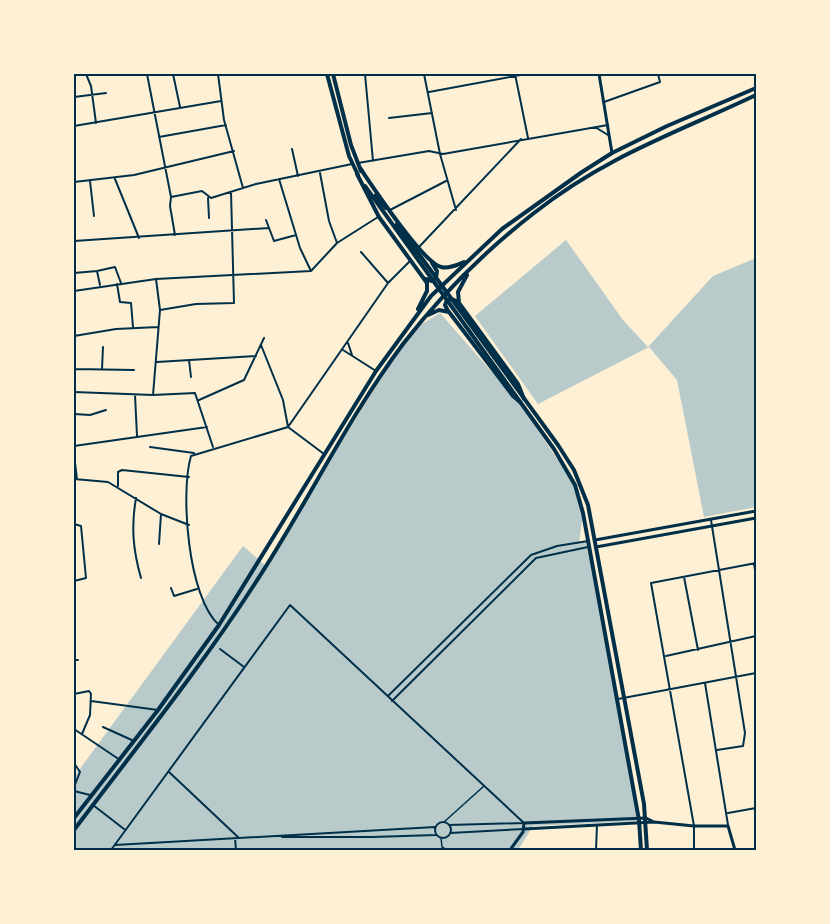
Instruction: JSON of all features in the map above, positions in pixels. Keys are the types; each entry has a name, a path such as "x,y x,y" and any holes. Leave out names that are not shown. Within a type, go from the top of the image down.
{"main road":[{"path":"74,818 158,710 219,625 376,371 415,315 428,289 425,279 379,217 352,164 327,74"},
{"path":"333,74 360,168 402,235"},
{"path":"415,315 470,259 538,202 612,153 756,89"},
{"path":"74,830 198,666 254,586 381,375 424,318 470,269 534,212 616,158 756,95"},
{"path":"360,168 426,255 443,267 454,266 470,259"},
{"path":"357,174 574,470 588,505 595,540 646,821 647,850"},
{"path":"425,279 433,281 437,274 426,255"},
{"path":"459,303 459,288 470,269"},
{"path":"522,400 513,396 449,312 445,305 447,300 452,299 459,303 518,384 522,400 575,485 618,699 640,821 641,850"},
{"path":"424,318 438,310 449,312"},
{"path":"337,434 343,439"}],"street":[{"path":"86,74 96,123"},
{"path":"147,74 171,197 170,206 175,235"},
{"path":"174,74 180,107"},
{"path":"218,74 226,125 243,188"},
{"path":"365,74 374,160"},
{"path":"423,74 440,154 456,210"},
{"path":"428,93 515,74 526,74"},
{"path":"515,74 528,138"},
{"path":"599,74 612,153"},
{"path":"604,102 660,82 658,74"},
{"path":"74,97 106,93"},
{"path":"74,126 221,101"},
{"path":"389,118 432,113"},
{"path":"159,136 226,125"},
{"path":"358,163 429,151 440,154 608,125"},
{"path":"595,127 610,136"},
{"path":"419,248 456,210 494,165 521,139"},
{"path":"292,149 298,176"},
{"path":"74,182 115,178 234,151"},
{"path":"208,198 279,179 352,164"},
{"path":"320,172 329,221 337,243"},
{"path":"115,178 139,238"},
{"path":"279,179 296,235 311,271"},
{"path":"90,181 94,216"},
{"path":"390,210 447,181"},
{"path":"171,197 202,191 208,198 209,218"},
{"path":"160,310 196,304 234,303 231,192"},
{"path":"74,291 156,279 311,271 337,243 379,217"},
{"path":"266,220 275,242 296,235"},
{"path":"74,241 269,228"},
{"path":"361,252 388,283"},
{"path":"150,447 194,453 288,427 388,283 411,259"},
{"path":"74,273 115,267 120,302 131,303 133,328"},
{"path":"97,270 101,286"},
{"path":"153,395 160,310 156,279"},
{"path":"74,336 158,327"},
{"path":"199,400 239,384 264,338"},
{"path":"348,342 352,355"},
{"path":"261,345 283,400 288,427 324,454"},
{"path":"102,369 103,347"},
{"path":"343,350 376,371"},
{"path":"156,362 256,356"},
{"path":"189,360 191,377"},
{"path":"74,364 74,371 134,370"},
{"path":"74,392 153,395 195,393 213,447"},
{"path":"135,394 137,436"},
{"path":"74,414 90,415 106,410"},
{"path":"74,446 207,427"},
{"path":"74,453 75,478 108,482 118,486 161,514 189,525"},
{"path":"194,453 190,460 189,477 191,564 197,589 207,610 219,625"},
{"path":"118,486 118,472 122,470 189,477"},
{"path":"136,498 133,517 134,553 141,578"},
{"path":"595,540 756,511"},
{"path":"159,544 161,514"},
{"path":"596,547 756,518"},
{"path":"711,519 732,642 745,742 737,748 717,750"},
{"path":"74,524 81,526 86,578 74,581"},
{"path":"388,696 531,555 557,546 588,541"},
{"path":"392,700 537,558 589,547"},
{"path":"694,850 694,826 651,583 755,563 756,577"},
{"path":"683,576 698,650"},
{"path":"171,588 175,596 197,589"},
{"path":"111,850 290,605 524,823 524,829 510,850"},
{"path":"664,656 756,636"},
{"path":"219,649 245,668"},
{"path":"618,699 756,673"},
{"path":"705,682 728,813 728,826 735,850"},
{"path":"74,694 88,691 91,701 90,715 82,734"},
{"path":"91,701 158,710"},
{"path":"104,727 134,741"},
{"path":"74,729 120,760"},
{"path":"74,764 80,772 74,789 90,795"},
{"path":"168,771 237,838 237,850"},
{"path":"93,805 125,830"},
{"path":"728,813 756,808"},
{"path":"279,836 355,838 436,835 441,838 450,833 640,821"},
{"path":"115,844 435,827 444,822 449,825 646,821 694,826 728,826"},
{"path":"449,825 450,833"},
{"path":"596,850 597,825"},
{"path":"435,827 436,835"},
{"path":"355,830 355,838"},
{"path":"330,831 330,838"},
{"path":"744,850 756,849"}],"lane":[{"path":"444,822 484,785"},
{"path":"441,838 442,847 447,850"}],"shaded area":[{"path":"566,240 623,320 648,347 713,276 756,258 756,507 704,517 677,380 649,347 538,404 475,316"},
{"path":"440,313 519,403 575,485 583,513 579,543 587,541 640,821 533,826 518,850 74,850 74,777 243,546 265,565 398,351 422,324"}]}
